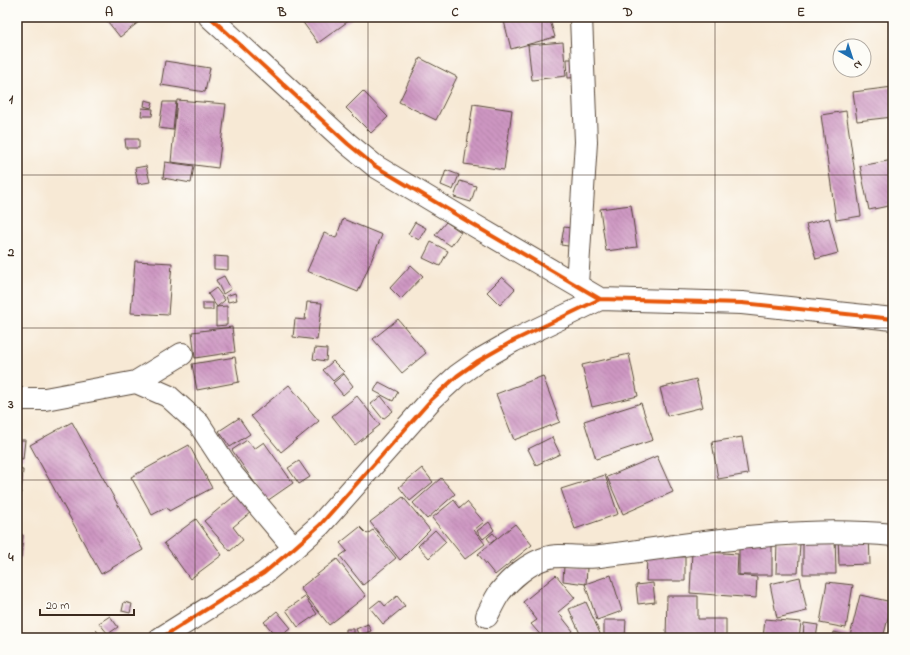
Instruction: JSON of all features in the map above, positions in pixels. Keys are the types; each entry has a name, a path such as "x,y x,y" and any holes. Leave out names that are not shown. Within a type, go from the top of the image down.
{"street":[{"path":"210,17 348,144 375,166 577,284 600,299"},
{"path":"577,284 586,142 581,17"},
{"path":"161,638 264,573 294,548 320,524 431,400 457,376 514,341 600,299 742,303 893,319"},
{"path":"17,399 45,399 136,382 182,354"},
{"path":"136,382 168,396 199,424 231,473 294,548"},
{"path":"487,616 500,592 516,576 530,565 545,558 555,556 596,557 702,542 807,533 862,532 893,535"}],"building":[{"path":"104,17 145,17 120,37"},
{"path":"299,17 354,17 318,43"},
{"path":"503,17 549,17 555,37 511,49"},
{"path":"563,42 566,76 532,80 528,45"},
{"path":"420,58 457,77 436,120 399,102"},
{"path":"567,59 581,59 581,77 568,78"},
{"path":"165,61 210,68 205,92 161,85"},
{"path":"893,87 893,117 857,121 853,92"},
{"path":"363,91 388,117 371,133 346,108"},
{"path":"145,100 153,102 151,108 144,106"},
{"path":"177,100 226,104 218,168 171,162"},
{"path":"163,102 176,102 173,130 159,128"},
{"path":"473,104 512,110 504,170 464,164"},
{"path":"142,108 153,109 152,116 141,116"},
{"path":"846,111 861,216 836,220 821,115"},
{"path":"125,139 139,139 139,148 126,148"},
{"path":"893,160 893,205 869,210 860,166"},
{"path":"165,162 194,166 191,183 163,178"},
{"path":"146,166 150,182 138,184 135,168"},
{"path":"446,170 459,175 453,190 441,185"},
{"path":"460,181 476,186 471,202 454,197"},
{"path":"631,205 637,247 606,251 600,209"},
{"path":"829,218 838,253 816,259 806,224"},
{"path":"343,219 382,235 358,292 307,271 324,233 336,238"},
{"path":"415,222 426,228 419,240 408,234"},
{"path":"446,222 461,232 451,246 435,235"},
{"path":"564,227 578,229 575,247 561,245"},
{"path":"431,242 448,251 440,266 423,258"},
{"path":"214,256 228,257 228,270 214,269"},
{"path":"135,261 172,263 168,315 131,313"},
{"path":"411,265 423,276 401,299 390,288"},
{"path":"224,276 231,289 223,294 216,280"},
{"path":"502,277 515,289 500,305 487,292"},
{"path":"216,288 225,300 217,307 208,294"},
{"path":"235,293 237,300 228,302 226,296"},
{"path":"307,302 322,303 317,340 293,337 295,319 305,320"},
{"path":"203,303 213,303 213,310 203,310"},
{"path":"227,306 227,325 216,326 216,307"},
{"path":"398,319 426,353 402,373 373,339"},
{"path":"232,327 235,352 195,358 192,332"},
{"path":"315,348 327,349 326,361 313,359"},
{"path":"629,354 638,396 592,407 582,365"},
{"path":"235,357 239,382 197,390 192,364"},
{"path":"333,361 344,372 333,381 323,370"},
{"path":"344,374 353,386 343,395 333,383"},
{"path":"543,376 560,422 514,440 496,394"},
{"path":"696,379 703,407 667,416 660,388"},
{"path":"379,382 398,392 393,401 374,391"},
{"path":"289,385 319,421 281,452 251,416"},
{"path":"357,396 380,425 355,445 332,416"},
{"path":"381,396 393,411 383,419 371,404"},
{"path":"641,403 653,440 596,459 584,421"},
{"path":"17,416 21,417 19,440 25,440 23,459 17,458"},
{"path":"239,418 250,434 230,447 219,431"},
{"path":"72,422 143,550 101,574 30,445"},
{"path":"552,437 560,454 536,465 528,449"},
{"path":"742,437 748,474 718,479 712,442"},
{"path":"247,440 254,449 264,442 293,483 267,501 232,450"},
{"path":"189,445 212,488 169,511 167,507 152,515 131,477"},
{"path":"657,456 673,492 623,514 607,477"},
{"path":"299,461 310,477 299,484 288,468"},
{"path":"422,468 433,482 410,501 399,487"},
{"path":"17,469 23,470 18,526 17,526"},
{"path":"605,475 618,514 575,529 561,489"},
{"path":"441,478 455,494 427,519 413,503"},
{"path":"237,494 251,512 233,527 243,540 230,551 204,521"},
{"path":"403,497 430,530 400,560 370,522"},
{"path":"454,500 460,508 467,502 484,522 474,530 485,544 465,559 432,518"},
{"path":"196,519 222,555 190,579 164,543"},
{"path":"489,522 494,530 483,539 477,531"},
{"path":"515,524 532,545 495,575 478,554"},
{"path":"360,527 367,534 373,530 396,558 363,585 340,556 347,551 340,543"},
{"path":"435,530 446,542 429,558 418,546"},
{"path":"493,533 497,538 491,543 487,538"},
{"path":"869,533 870,564 839,565 838,534"},
{"path":"17,534 23,535 21,558 17,558"},
{"path":"835,534 836,574 803,574 803,535"},
{"path":"739,540 772,540 772,575 739,575"},
{"path":"777,543 800,544 798,573 776,573"},
{"path":"692,551 738,554 737,575 757,577 756,598 690,593"},
{"path":"647,557 685,557 685,581 646,581"},
{"path":"337,559 366,596 329,625 300,588"},
{"path":"564,566 587,568 586,584 563,581"},
{"path":"556,575 575,598 558,612 573,631 565,638 543,638 531,624 537,620 523,602"},
{"path":"611,575 622,611 597,620 585,584"},
{"path":"800,577 807,611 777,618 770,584"},
{"path":"827,582 853,585 846,628 820,623"},
{"path":"653,583 655,602 638,604 636,585"},
{"path":"860,595 892,602 883,638 833,638 834,632 850,636"},
{"path":"397,596 405,606 383,624 370,608 380,600 385,606"},
{"path":"667,596 698,596 698,619 726,619 726,638 666,638"},
{"path":"305,597 317,614 298,627 286,610"},
{"path":"124,602 132,604 130,613 122,611"},
{"path":"586,602 602,638 582,638 569,609"},
{"path":"277,611 291,628 278,638 264,622"},
{"path":"110,616 118,627 108,634 99,623"},
{"path":"765,619 801,622 799,638 763,638"},
{"path":"604,620 626,620 625,638 604,638"},
{"path":"804,623 818,625 816,638 803,638"},
{"path":"368,624 371,631 359,636 356,629"},
{"path":"346,629 354,629 354,638 346,638"},
{"path":"96,630 101,636 100,638 92,638 90,636"}],"cycle path":[{"path":"210,17 348,144 375,166 600,299"},
{"path":"161,638 264,573 320,525 431,400 457,376 478,361 513,341 600,299 742,303 893,319"}]}
